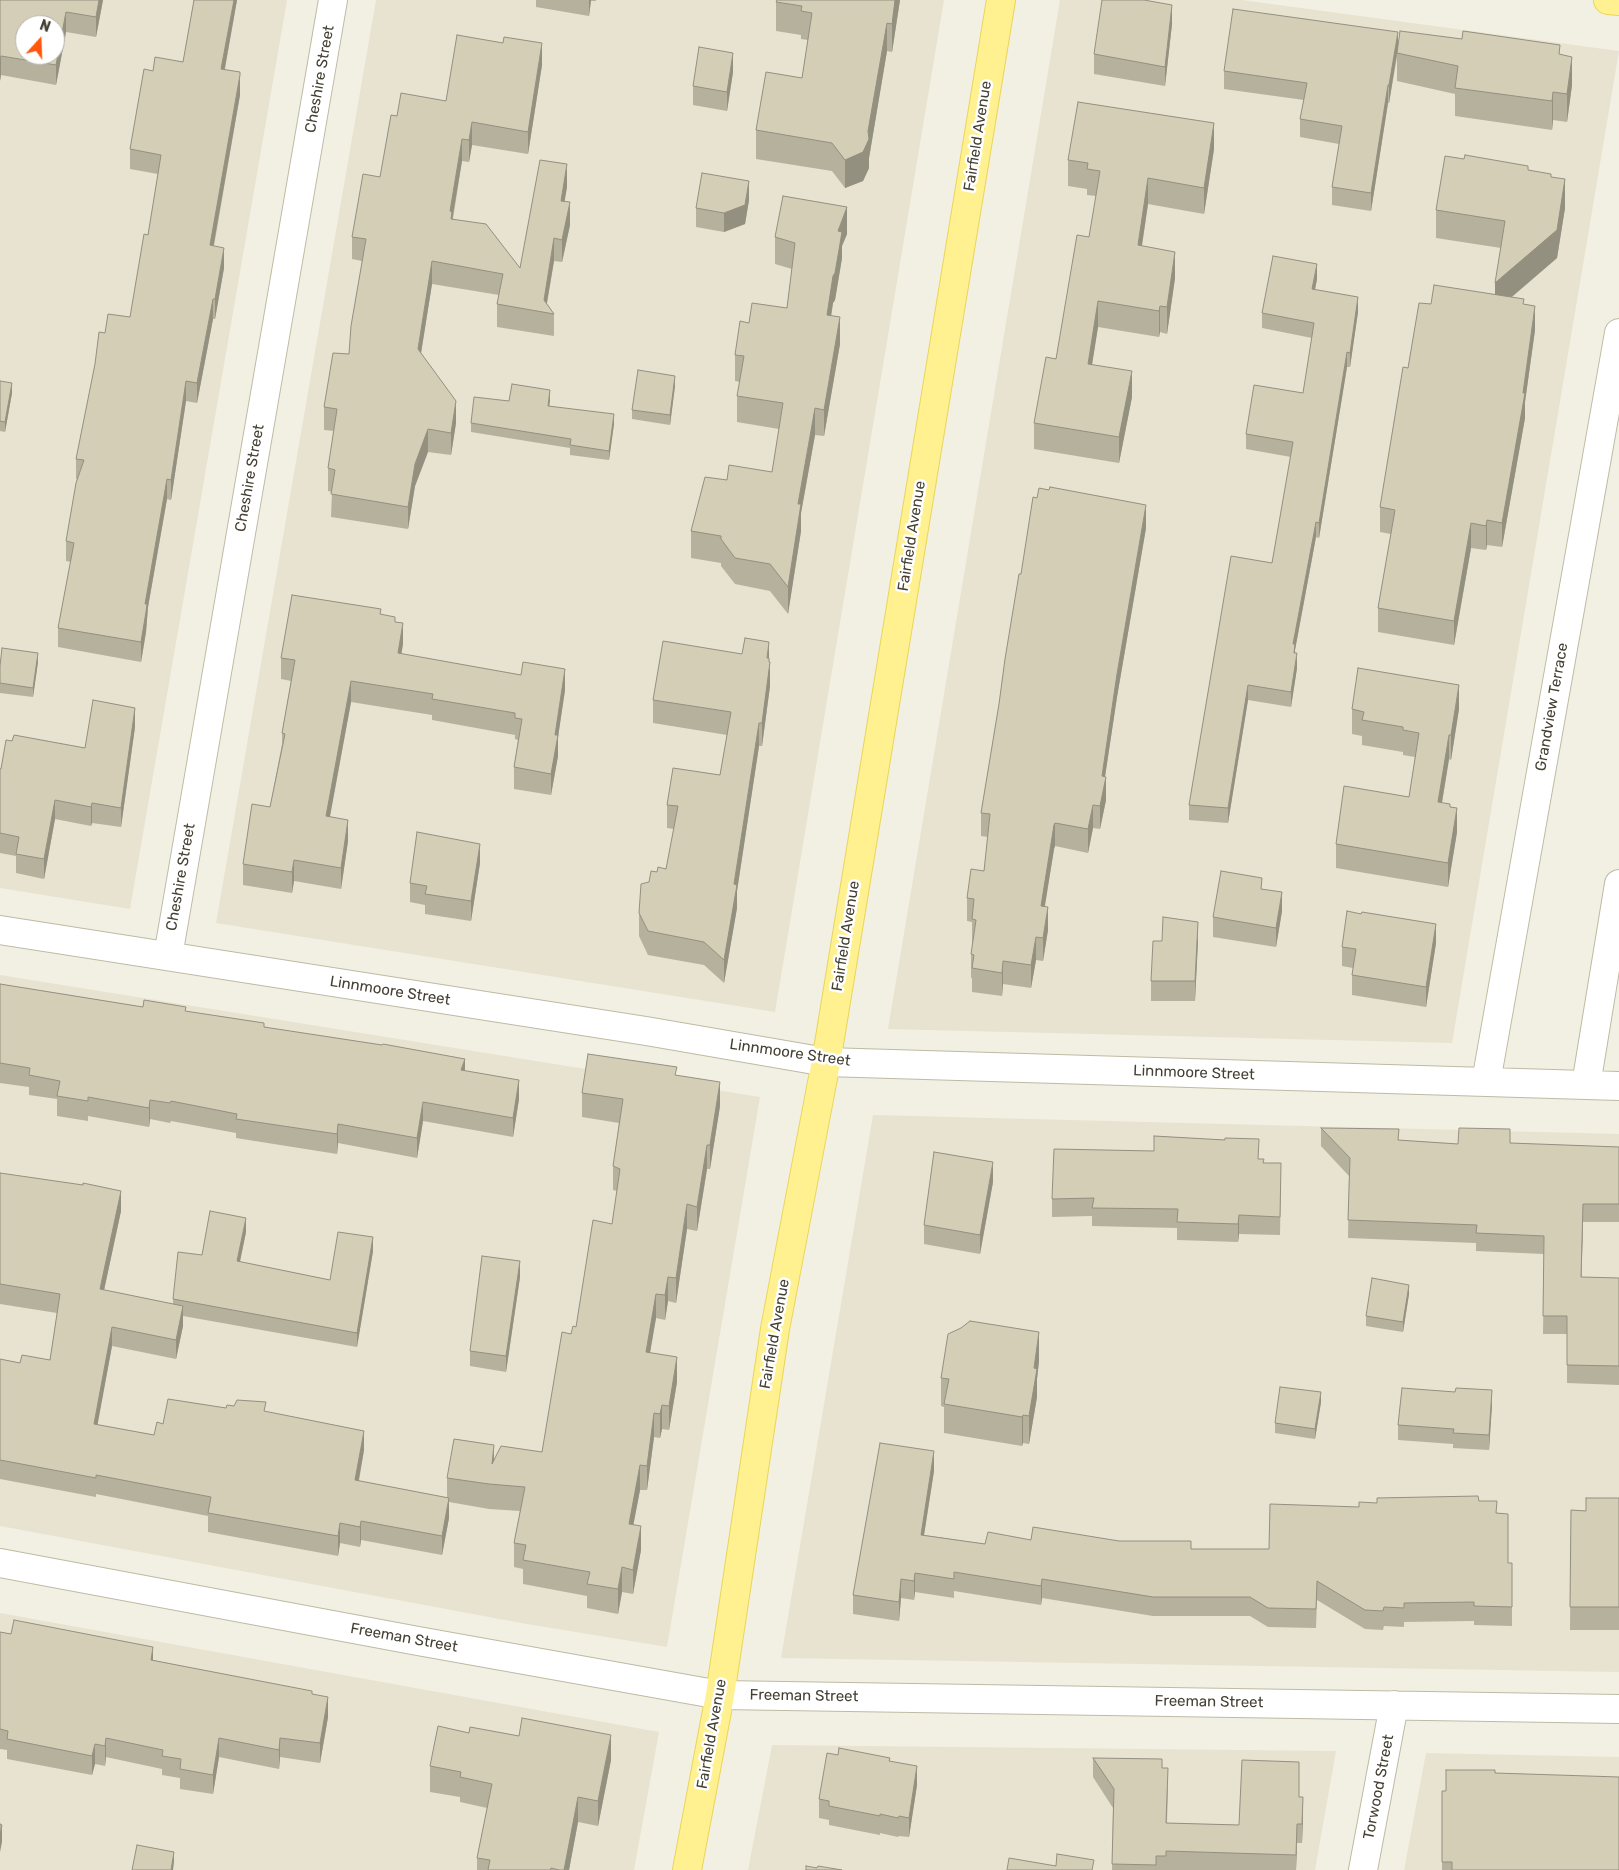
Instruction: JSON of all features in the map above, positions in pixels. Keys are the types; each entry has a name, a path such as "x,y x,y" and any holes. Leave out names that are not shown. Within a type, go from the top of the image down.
{"main road":[{"name":"Fairfield Avenue","path":"687,1870 720,1695 775,1329 826,1062 1001,0"},
{"path":"1608,0 1619,2"}],"street":[{"name":"Cheshire Street","path":"168,956 333,0"},
{"name":"Grandview Terrace","path":"1486,1082 1619,333"},
{"path":"1586,1085 1619,884"},
{"name":"Linnmoore Street","path":"0,930 646,1031 826,1062 1619,1086"},
{"name":"Freeman Street","path":"0,1563 720,1695 1619,1709"},
{"name":"Torwood Street","path":"1363,1870 1394,1705"}],"shaded area":[{"path":"0,0 287,0 130,909 0,888"},
{"path":"376,0 944,0 775,1012 216,923"},
{"path":"1060,0 1242,0 1619,51 1452,1043 888,1029"},
{"path":"0,975 760,1097 667,1647 521,1623 0,1526"},
{"path":"873,1115 1619,1134 1619,1672 781,1658"},
{"path":"0,1613 659,1732 634,1870 0,1870"},
{"path":"772,1745 1336,1751 1315,1870 748,1870"},
{"path":"1426,1753 1619,1757 1619,1870 1404,1870"}],"building":[{"path":"0,0 99,0 96,17 66,12 65,17 65,15 15,15 15,58 1,56 0,61"},
{"path":"194,0 234,0 221,69 240,72 240,75 210,245 224,248 197,383 186,381 171,480 167,479 145,604 147,604 141,642 58,628 74,543 66,541 76,483 84,460 76,459 95,364 99,332 105,333 108,314 130,317 144,234 148,235 161,155 130,149 144,69 153,71 155,57 183,62"},
{"path":"777,0 895,0 892,24 887,23 868,131 869,139 863,152 845,160 832,143 756,130 766,72 802,78 812,13 801,11 802,6 776,2"},
{"path":"1102,0 1144,0 1172,5 1165,67 1094,54"},
{"path":"1233,9 1398,32 1371,193 1332,187 1342,126 1300,119 1307,83 1224,71"},
{"path":"1400,31 1462,39 1463,31 1560,45 1559,54 1572,57 1567,94 1553,92 1552,101 1455,88 1458,66 1397,53"},
{"path":"457,35 503,43 504,37 542,43 528,132 472,122 469,140 462,139 450,211 452,212 451,219 486,224 520,268 540,160 567,164 561,201 570,202 562,240 554,238 544,300 554,314 497,304 503,274 432,261 418,349 456,401 451,433 428,429 415,464 408,507 331,494 335,470 328,468 337,409 324,407 333,353 349,354 351,326 366,239 352,237 363,174 380,177 391,115 397,116 401,93 446,101"},
{"path":"699,47 733,53 727,92 693,86"},
{"path":"1078,102 1214,123 1204,188 1148,178 1138,245 1175,252 1167,307 1160,306 1159,311 1098,301 1088,364 1132,371 1119,437 1034,423 1046,357 1056,359 1077,235 1089,237 1100,171 1087,169 1088,163 1068,160"},
{"path":"1465,155 1528,166 1528,170 1551,174 1551,177 1565,179 1557,230 1495,283 1505,221 1436,210 1445,156 1464,159"},
{"path":"702,173 749,181 745,205 724,213 696,208"},
{"path":"783,196 847,207 838,231 842,232 827,315 840,317 824,410 815,408 798,504 801,504 788,587 770,564 735,558 721,539 721,536 691,531 705,477 727,480 729,465 772,472 783,403 737,396 744,356 735,355 740,321 749,323 752,303 787,308 795,243 775,237"},
{"path":"1273,256 1317,264 1312,289 1358,297 1350,353 1347,352 1319,523 1316,522 1293,644 1295,644 1294,653 1297,653 1291,692 1248,685 1228,808 1189,805 1231,556 1272,563 1293,442 1246,434 1254,385 1303,393 1314,323 1262,313"},
{"path":"1434,285 1524,299 1523,304 1535,306 1523,393 1525,393 1502,523 1487,520 1486,526 1471,523 1454,621 1378,608 1395,510 1380,507 1403,367 1408,368 1419,303 1431,304"},
{"path":"638,370 675,376 670,415 632,410"},
{"path":"0,381 12,383 5,422 0,421"},
{"path":"512,384 550,390 548,406 614,414 609,451 570,445 571,439 471,423 474,397 509,401"},
{"path":"1050,487 1146,505 1117,674 1102,776 1106,777 1100,806 1093,805 1088,829 1055,823 1041,906 1048,907 1043,938 1036,937 1031,965 1003,961 1002,973 972,968 974,955 971,954 976,920 972,919 974,899 967,898 971,869 984,871 990,814 981,813 1033,497 1037,498 1039,488 1049,490"},
{"path":"292,595 381,609 380,614 395,617 395,622 403,623 398,653 521,675 523,662 565,669 555,735 558,735 551,774 514,767 522,719 515,718 515,713 432,699 433,694 351,681 326,816 348,820 341,868 294,860 292,872 243,864 252,804 270,807 285,734 282,733 295,660 281,658"},
{"path":"745,638 769,642 767,658 769,658 770,662 762,723 759,723 734,884 737,885 724,960 704,942 648,931 639,913 641,884 649,882 651,871 657,872 658,867 666,869 678,806 667,805 673,768 720,775 731,712 653,700 663,641 742,654"},
{"path":"2,648 38,653 33,688 0,683"},
{"path":"1358,668 1459,685 1438,802 1450,804 1450,807 1457,808 1448,863 1336,844 1344,786 1409,797 1419,733 1403,730 1403,727 1362,720 1364,712 1352,709"},
{"path":"93,700 135,708 121,808 92,803 91,807 55,800 44,859 16,854 19,837 0,833 0,769 6,740 12,741 14,735 85,748"},
{"path":"417,832 480,844 471,901 425,894 427,886 410,883"},
{"path":"1221,871 1262,878 1261,889 1282,892 1276,928 1213,917"},
{"path":"1347,911 1436,924 1426,987 1352,975 1356,949 1342,947"},
{"path":"1163,917 1198,922 1195,981 1151,981 1153,941 1162,941"},
{"path":"0,984 143,1007 144,1000 186,1007 185,1011 264,1023 264,1027 383,1044 465,1059 461,1070 519,1080 513,1118 423,1102 417,1138 338,1124 337,1134 236,1119 237,1114 171,1101 170,1103 150,1100 149,1108 88,1097 88,1101 57,1096 60,1081 29,1075 30,1068 0,1063"},
{"path":"588,1054 677,1067 675,1075 720,1082 710,1145 707,1145 697,1207 687,1204 676,1278 668,1277 665,1295 656,1294 646,1352 677,1357 669,1406 662,1405 660,1414 654,1413 647,1466 640,1465 629,1524 641,1526 633,1570 622,1567 618,1589 587,1584 590,1572 523,1560 526,1545 514,1543 525,1487 447,1478 454,1439 494,1445 492,1464 501,1446 542,1452 562,1332 571,1334 573,1326 576,1327 593,1220 612,1224 620,1169 613,1166 623,1099 582,1093"},
{"path":"1321,1128 1399,1129 1398,1140 1458,1144 1459,1128 1510,1129 1510,1143 1619,1147 1619,1204 1583,1204 1581,1277 1619,1278 1619,1366 1567,1365 1567,1316 1543,1316 1544,1236 1476,1233 1477,1225 1348,1220 1350,1158"},
{"path":"1154,1136 1225,1140 1225,1138 1259,1139 1258,1159 1264,1159 1263,1163 1281,1163 1280,1217 1239,1215 1238,1224 1177,1222 1178,1209 1092,1208 1094,1198 1052,1199 1054,1149 1154,1151"},
{"path":"934,1152 993,1162 980,1235 924,1225"},
{"path":"0,1173 83,1185 83,1183 121,1191 100,1289 183,1306 176,1340 112,1327 94,1424 154,1435 157,1422 163,1424 168,1399 226,1408 227,1405 234,1406 237,1400 266,1402 264,1411 364,1431 355,1480 449,1498 442,1536 361,1521 360,1527 340,1523 338,1536 208,1513 211,1497 96,1475 96,1478 0,1460 0,1359 20,1363 22,1355 50,1360 60,1294 0,1284"},
{"path":"210,1211 246,1218 237,1261 330,1280 338,1232 373,1237 357,1333 173,1299 178,1252 202,1255"},
{"path":"482,1256 520,1261 506,1356 470,1351"},
{"path":"1372,1278 1409,1285 1403,1322 1366,1316"},
{"path":"970,1321 1039,1332 1034,1368 1037,1369 1029,1416 1023,1415 1022,1417 944,1404 949,1379 941,1378 948,1334"},
{"path":"1280,1387 1321,1392 1315,1429 1275,1423"},
{"path":"1402,1388 1455,1392 1456,1388 1492,1390 1489,1435 1453,1433 1454,1429 1398,1425"},
{"path":"880,1443 934,1451 921,1535 985,1544 988,1532 1031,1540 1033,1527 1119,1541 1191,1541 1191,1549 1269,1549 1270,1504 1359,1507 1359,1502 1377,1503 1377,1498 1478,1496 1479,1501 1497,1501 1496,1513 1508,1514 1508,1563 1512,1563 1512,1607 1474,1606 1474,1602 1404,1603 1404,1608 1384,1607 1383,1611 1365,1610 1317,1581 1316,1609 1268,1608 1250,1597 1153,1597 1042,1579 1041,1586 954,1572 954,1579 915,1573 914,1581 901,1579 899,1602 853,1595"},
{"path":"1586,1498 1619,1498 1619,1607 1570,1607 1571,1510 1586,1511"},
{"path":"14,1620 153,1647 151,1660 312,1691 312,1694 328,1697 320,1743 280,1738 279,1750 219,1738 213,1775 180,1769 181,1759 162,1756 163,1750 106,1738 105,1746 95,1744 92,1756 7,1739 8,1731 0,1729 0,1632 11,1634"},
{"path":"522,1718 611,1735 598,1801 578,1797 564,1870 551,1868 550,1870 488,1870 490,1860 477,1858 492,1784 460,1777 461,1772 430,1766 438,1726 469,1733 470,1727 519,1736"},
{"path":"839,1748 890,1758 889,1761 917,1766 909,1818 899,1816 898,1818 880,1814 880,1816 829,1806 829,1801 819,1799 827,1753 838,1755"},
{"path":"1093,1758 1162,1759 1162,1768 1168,1768 1166,1823 1239,1825 1242,1760 1299,1762 1299,1797 1303,1797 1302,1824 1297,1824 1296,1855 1166,1851 1166,1856 1156,1856 1156,1865 1112,1864 1114,1789"},
{"path":"1446,1770 1495,1770 1495,1773 1619,1777 1619,1870 1452,1870 1452,1862 1442,1862 1442,1791 1446,1791"},
{"path":"137,1845 174,1852 171,1870 132,1870"},
{"path":"1057,1854 1094,1860 1092,1870 1007,1870 1009,1858 1056,1866"},
{"path":"806,1866 817,1868 818,1866 842,1870 806,1870"}]}
